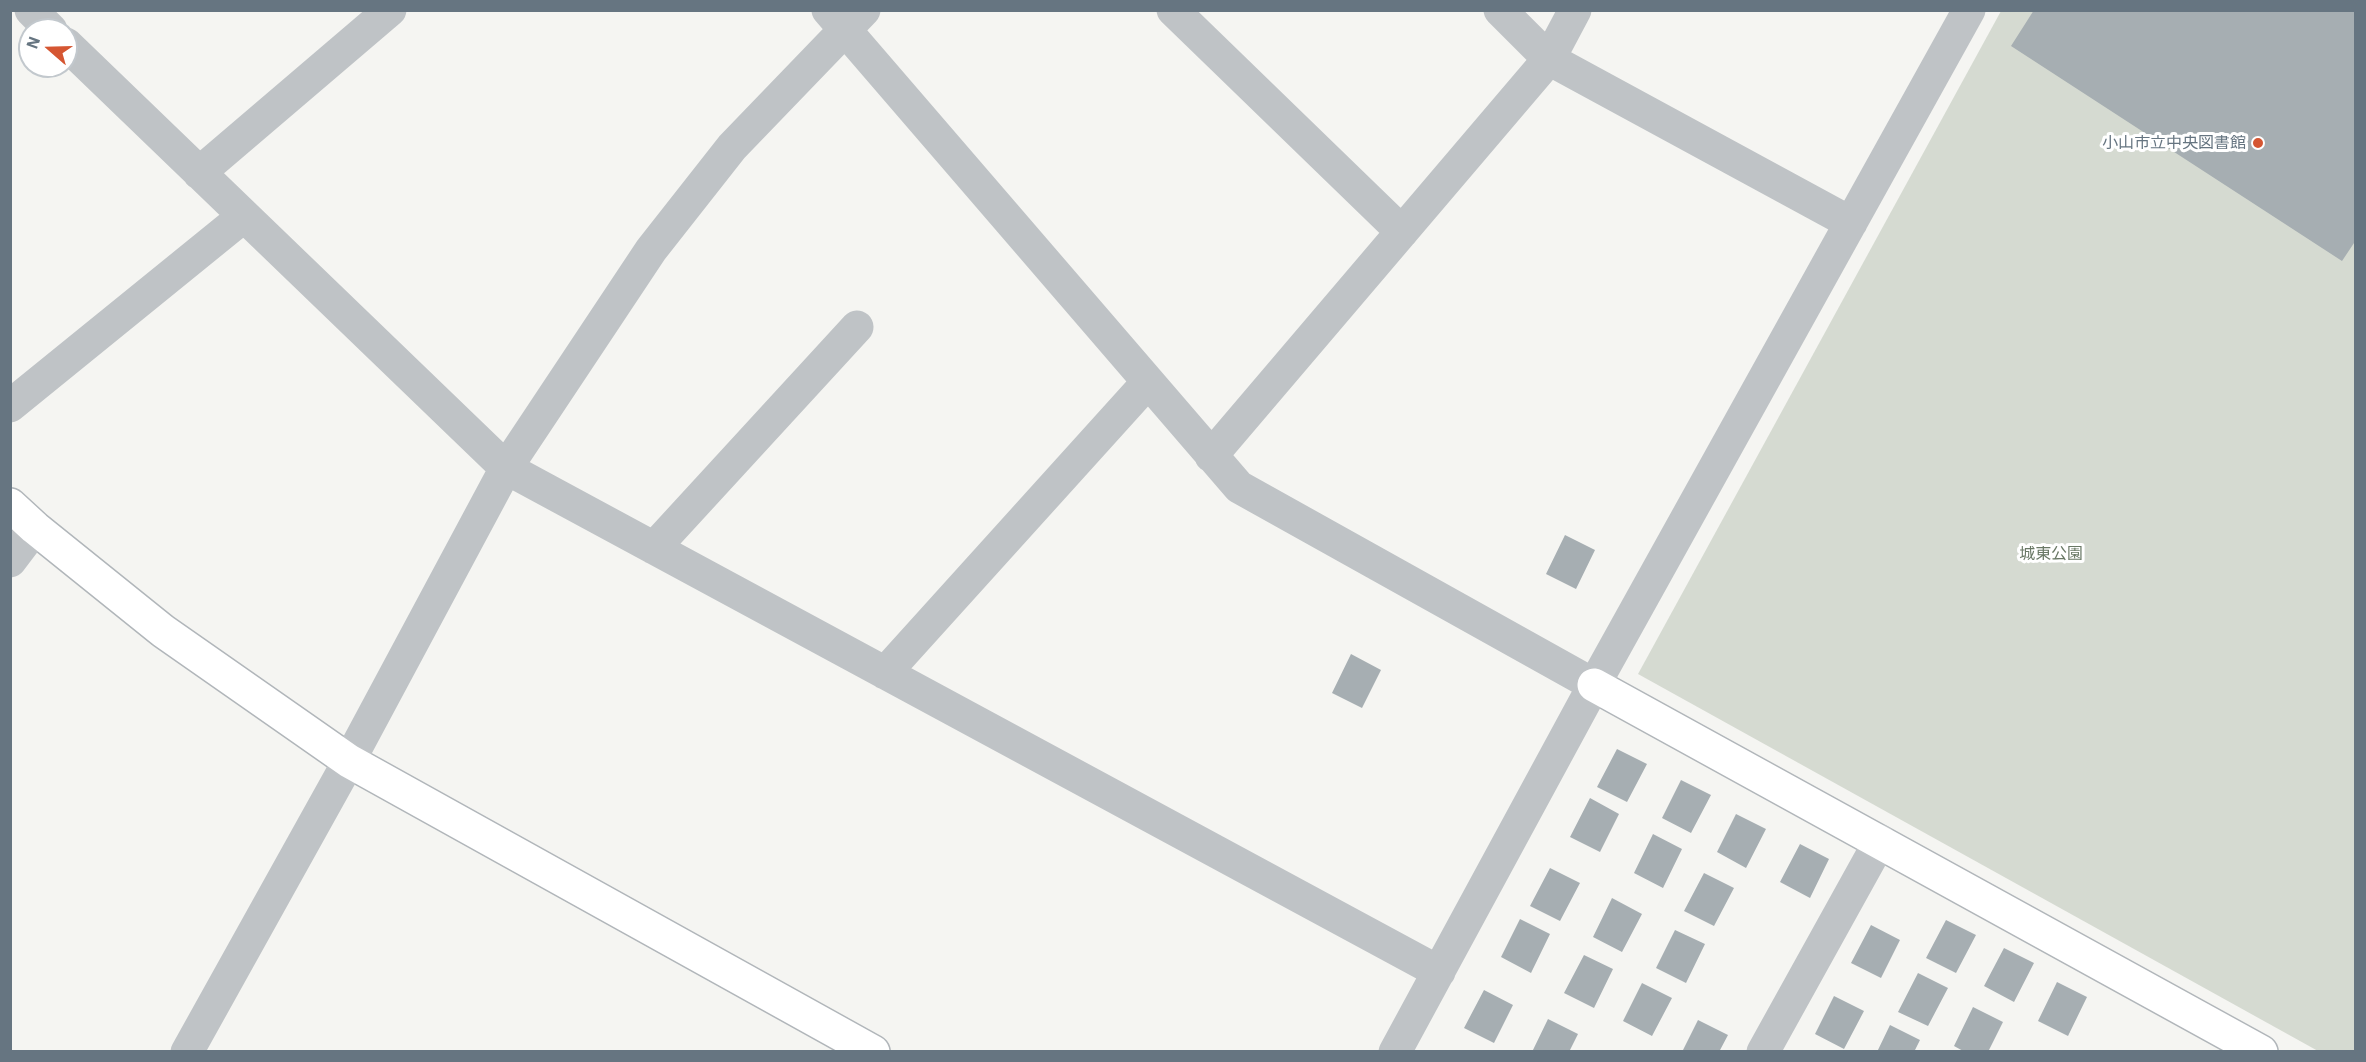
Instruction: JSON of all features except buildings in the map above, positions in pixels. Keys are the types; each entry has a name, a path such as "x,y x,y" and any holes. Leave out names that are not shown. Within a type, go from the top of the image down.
{"street":[{"path":"199,173 390,10"},
{"path":"1173,10 1402,232"},
{"path":"1500,10 1549,58 1851,223"},
{"path":"1211,456 1549,58 1575,10"},
{"path":"1395,1052 1594,685 1969,10"},
{"path":"187,1052 349,761 506,468 651,250 732,147 846,17 1148,382 1239,487 1880,842 2220,1042 2260,1052"},
{"path":"78,56 506,468 1439,972"},
{"path":"10,406 244,216"},
{"path":"654,548 857,327"},
{"path":"885,673 1148,382"},
{"path":"10,505 35,528 163,631 349,761 873,1052"},
{"path":"10,561 35,528"},
{"path":"1763,1052 1880,842"}],"green space":[{"name":"城東公園","path":"2001,11 2355,11 2355,1051 2318,1051 1638,674"}],"place":[{"name":"小山市立中央図書館","path":"2258,143"}]}
